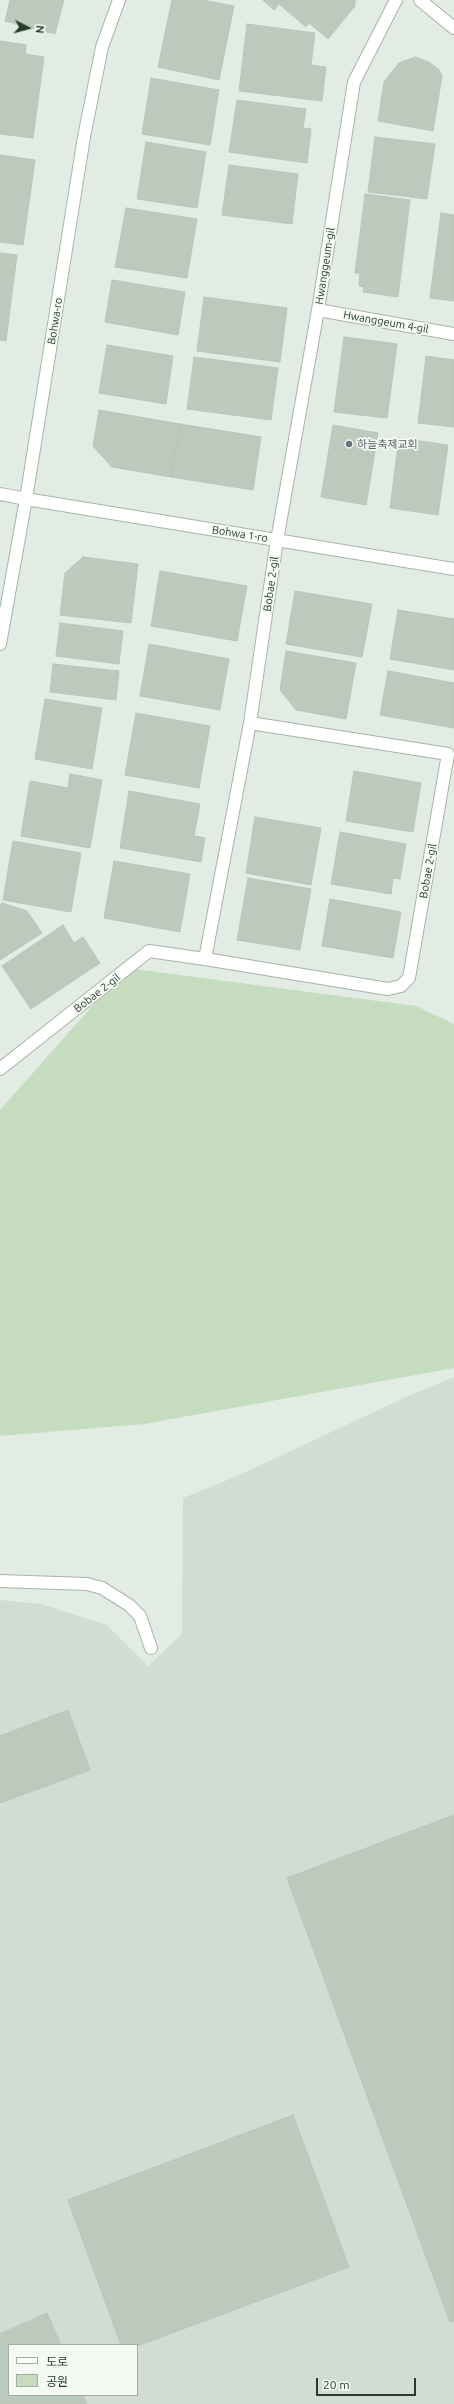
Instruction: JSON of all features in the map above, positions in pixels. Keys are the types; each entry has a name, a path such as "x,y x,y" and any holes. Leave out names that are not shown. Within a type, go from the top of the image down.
{"street":[{"name":"Bohwa-ro","path":"0,644 26,499 84,137 102,47 119,0"},
{"name":"Hwanggeum-gil","path":"277,540 318,310 354,82 396,0"},
{"path":"420,0 454,28"},
{"name":"Hwanggeum 4-gil","path":"318,310 454,334"},
{"name":"Bohwa 1-ro","path":"0,494 454,569"},
{"name":"Bobae 2-gil","path":"205,959 250,723 277,540"},
{"name":"Bobae 2-gil","path":"0,1068 149,951 388,989 401,986 410,978 451,756 250,723"},
{"path":"0,1581 87,1584 102,1588 129,1605 140,1616 151,1648"}],"shaded area":[{"path":"454,1377 454,2404 0,2404 0,1600 41,1604 107,1625 148,1666 182,1634 183,1498 235,1477 406,1397"}],"green space":[{"path":"126,968 416,1006 454,1024 454,1368 144,1424 0,1436 0,1110"}],"building":[{"path":"10,0 64,0 55,34 5,21"},
{"path":"172,0 203,0 234,6 219,80 158,67"},
{"path":"263,0 355,0 355,6 328,39 309,23 306,27 279,4 274,10"},
{"path":"247,24 315,33 311,65 326,67 322,101 239,91"},
{"path":"0,41 26,45 25,54 44,57 33,138 0,134"},
{"path":"415,57 429,62 439,70 442,76 433,131 378,121 384,82 399,63"},
{"path":"151,78 219,90 210,145 142,134"},
{"path":"237,100 306,109 303,128 311,129 307,163 229,152"},
{"path":"375,137 435,144 427,199 368,192"},
{"path":"146,142 206,152 197,208 137,199"},
{"path":"0,155 35,160 23,245 0,242"},
{"path":"229,165 298,174 292,224 222,215"},
{"path":"365,194 410,200 398,297 363,292 364,287 359,286 360,273 355,273"},
{"path":"126,208 197,219 187,278 115,267"},
{"path":"441,213 454,215 454,301 430,298"},
{"path":"0,253 17,255 6,341 0,340"},
{"path":"112,280 185,292 178,335 105,322"},
{"path":"204,297 287,308 280,362 197,351"},
{"path":"344,337 397,344 387,418 334,412"},
{"path":"107,345 173,356 166,404 99,393"},
{"path":"426,356 454,360 454,427 418,423"},
{"path":"194,357 278,368 271,420 187,409"},
{"path":"99,410 180,424 171,477 112,467 93,446"},
{"path":"180,424 261,437 253,490 171,477"},
{"path":"333,425 378,433 366,505 321,497"},
{"path":"399,438 448,445 438,515 390,508"},
{"path":"83,557 138,564 131,623 60,615 65,573"},
{"path":"160,571 247,586 237,641 151,626"},
{"path":"295,591 372,604 362,657 286,644"},
{"path":"398,610 454,619 454,670 390,659"},
{"path":"60,623 123,631 119,664 56,656"},
{"path":"149,644 229,659 220,710 140,696"},
{"path":"286,651 356,663 346,719 296,710 280,690"},
{"path":"53,664 119,671 116,700 50,692"},
{"path":"388,671 454,683 454,728 380,715"},
{"path":"45,699 102,708 92,769 35,759"},
{"path":"136,713 210,726 199,788 125,775"},
{"path":"354,771 421,783 413,832 346,821"},
{"path":"70,774 102,780 90,848 21,836 30,781 68,788"},
{"path":"129,791 200,804 194,836 205,838 201,862 120,848"},
{"path":"255,817 321,828 311,885 246,873"},
{"path":"340,832 406,844 400,879 393,878 391,894 331,884"},
{"path":"13,841 81,853 71,912 3,900"},
{"path":"114,861 190,874 180,932 104,918"},
{"path":"248,878 311,889 300,950 237,940"},
{"path":"330,899 401,912 393,958 322,946"},
{"path":"2,903 27,911 42,933 0,960 0,905"},
{"path":"63,925 74,943 83,937 100,963 31,1009 2,966"},
{"path":"68,1710 90,1770 0,1803 0,1736"},
{"path":"454,1815 454,2321 450,2322 287,1878"},
{"path":"293,2115 349,2267 138,2346 138,2344 121,2344 68,2200"},
{"path":"47,2313 61,2344 8,2344 8,2396 83,2396 87,2404 0,2404 0,2334"}],"place":[{"name":"하늘축제교회","path":"349,444"}]}
